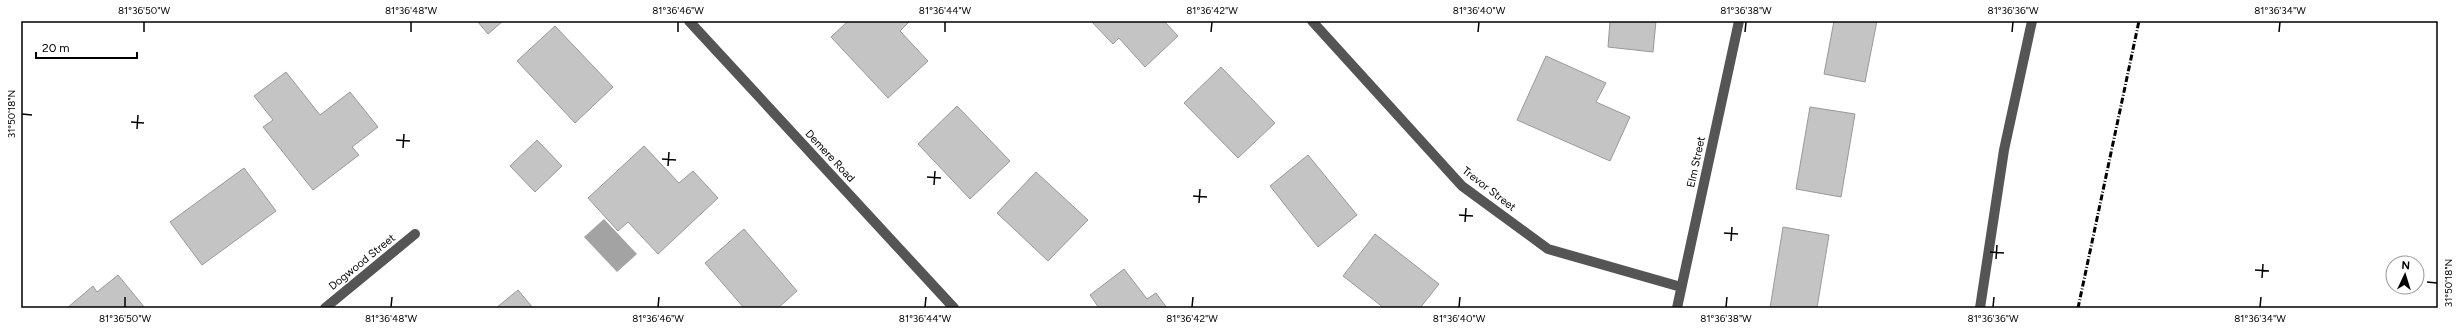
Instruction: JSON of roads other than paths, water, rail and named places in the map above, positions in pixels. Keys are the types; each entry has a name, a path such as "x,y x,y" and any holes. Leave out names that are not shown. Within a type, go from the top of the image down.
{"street":[{"name":"Demere Road","path":"689,21 954,308"},
{"name":"Trevor Street","path":"1312,21 1462,186 1548,249 1681,287"},
{"name":"Elm Street","path":"1677,308 1739,21"},
{"path":"1980,308 2004,150 2032,21"},
{"name":"Dogwood Street","path":"325,308 414,234"}],"railway":[{"path":"2078,308 2139,21"}]}
